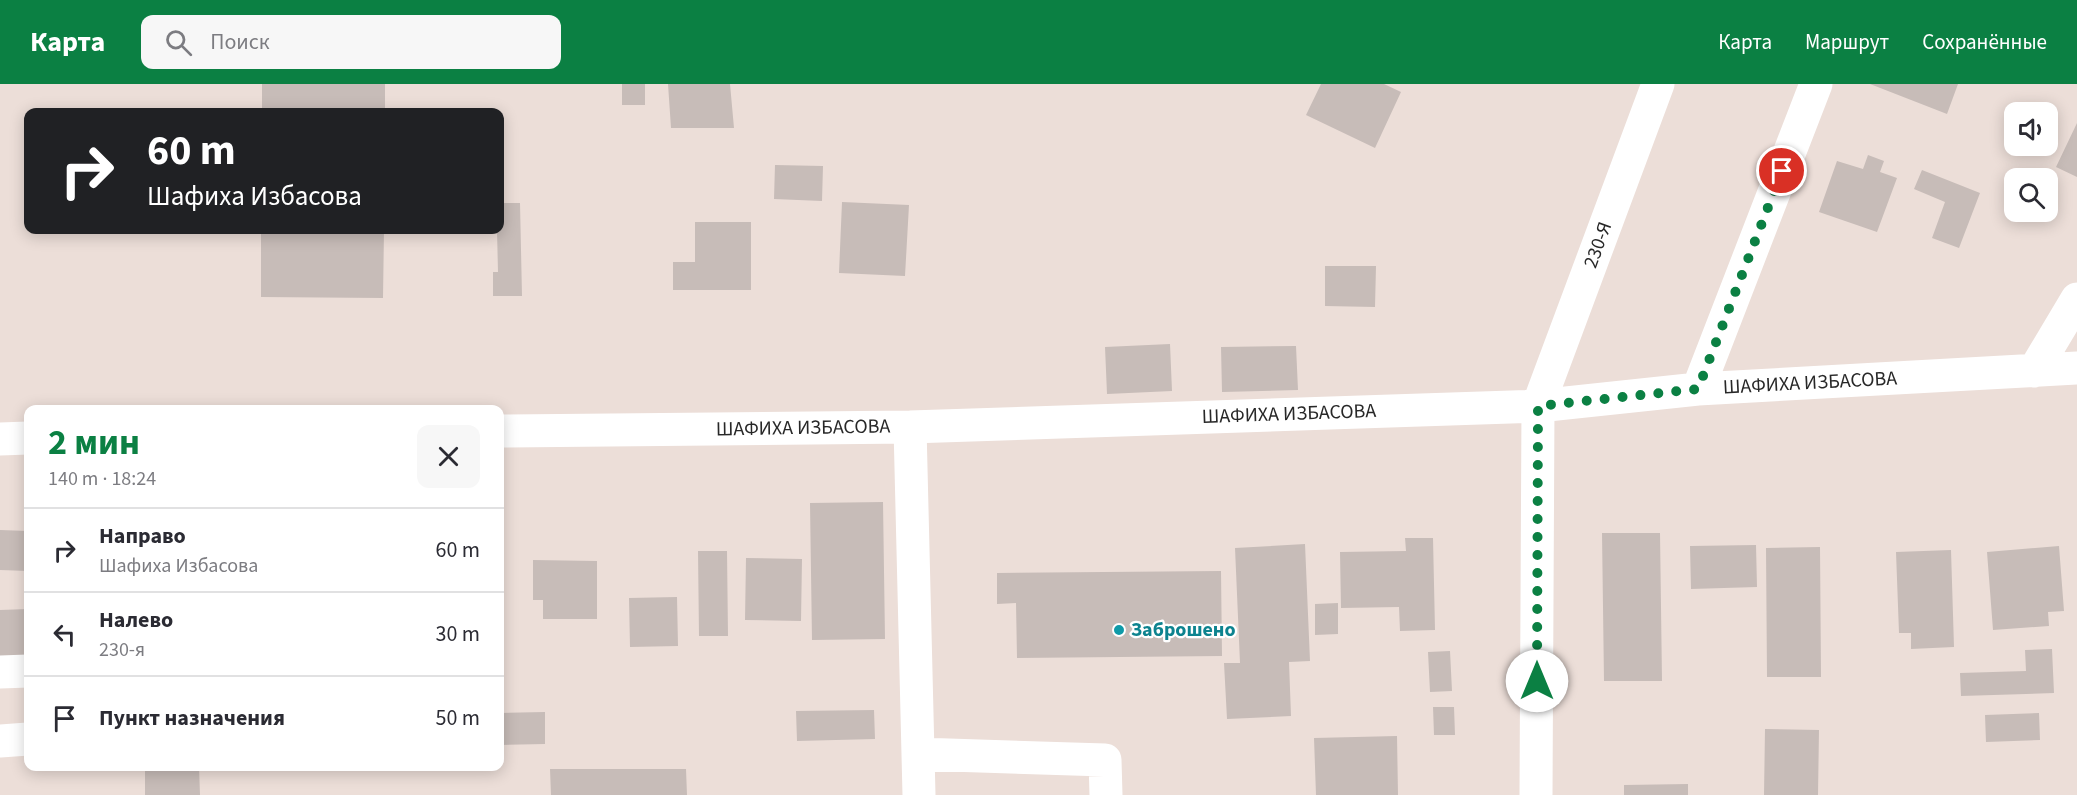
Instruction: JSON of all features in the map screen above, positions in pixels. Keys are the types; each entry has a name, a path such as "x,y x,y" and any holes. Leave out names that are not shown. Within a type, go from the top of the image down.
{"street":[{"name":"230-Я","path":"1538,406 1658,84"},
{"path":"1698,389 1816,84"},
{"path":"2034,371 2077,299"},
{"name":"ШАФИХА ИЗБАСОВА","path":"504,432 910,427 1538,406 1698,389 2077,368"},
{"path":"1536,795 1538,406"},
{"path":"910,427 919,795"},
{"path":"0,439 24,438"},
{"path":"0,672 24,671"},
{"path":"0,741 24,739"},
{"path":"918,754 1105,760 1106,795"}],"building":[{"path":"262,84 385,84 385,108 262,108"},
{"path":"622,84 645,84 645,105 622,105"},
{"path":"668,84 730,84 734,128 671,128"},
{"path":"1321,84 1384,84 1401,92 1375,148 1306,115"},
{"path":"1870,84 1958,84 1947,114"},
{"path":"2077,123 2077,177 2056,167"},
{"path":"1868,155 1884,161 1880,172 1897,178 1877,232 1819,212 1837,161 1863,169"},
{"path":"775,165 823,166 822,201 774,199"},
{"path":"1922,170 1980,193 1959,248 1932,238 1945,202 1914,189"},
{"path":"842,202 909,205 905,276 839,273"},
{"path":"504,203 520,203 522,296 493,296 493,272 498,272 497,234 504,234"},
{"path":"695,222 751,222 751,290 673,290 673,262 695,262"},
{"path":"261,234 384,234 383,298 261,297"},
{"path":"1325,266 1376,266 1375,307 1325,306"},
{"path":"1170,344 1172,391 1107,394 1105,347"},
{"path":"1296,346 1298,390 1222,392 1221,347"},
{"path":"883,502 885,639 812,640 810,503"},
{"path":"0,530 24,531 24,571 0,570"},
{"path":"1602,533 1660,533 1662,681 1604,681"},
{"path":"1405,538 1433,538 1435,630 1400,631 1399,607 1341,608 1340,552 1406,551"},
{"path":"1305,544 1310,661 1289,662 1291,716 1227,719 1224,663 1240,663 1235,548"},
{"path":"1756,545 1757,587 1691,589 1690,546"},
{"path":"2059,546 2064,611 2048,612 2049,626 1993,630 1987,552"},
{"path":"1820,547 1821,677 1767,677 1766,548"},
{"path":"1951,550 1954,647 1911,649 1911,633 1899,633 1896,552"},
{"path":"698,551 727,551 728,636 699,636"},
{"path":"746,558 802,559 801,621 745,620"},
{"path":"533,560 597,561 597,619 543,619 543,600 533,600"},
{"name":"Заброшено","path":"1221,571 1222,656 1017,658 1016,603 997,604 997,573"},
{"path":"677,597 678,646 630,647 629,598"},
{"path":"1338,603 1338,634 1315,635 1315,604"},
{"path":"24,609 24,660 0,661 0,610"},
{"path":"2052,649 2054,693 1961,696 1960,673 2026,671 2025,650"},
{"path":"1450,651 1452,691 1430,692 1428,652"},
{"path":"1433,707 1454,707 1455,735 1434,735"},
{"path":"874,710 875,739 797,741 796,711"},
{"path":"545,712 545,744 504,745 504,713"},
{"path":"2039,713 2040,740 1986,742 1985,715"},
{"path":"1765,729 1819,730 1818,795 1764,795"},
{"path":"1397,736 1398,795 1316,795 1314,738"},
{"path":"550,769 686,769 687,795 551,795"},
{"path":"145,771 199,771 200,795 145,795"},
{"path":"1688,784 1688,795 1624,795 1624,785"}],"place":[{"name":"Заброшено","path":"1119,630"}],"route":[{"path":"1537,681 1538,406 1698,389 1782,171"}]}
